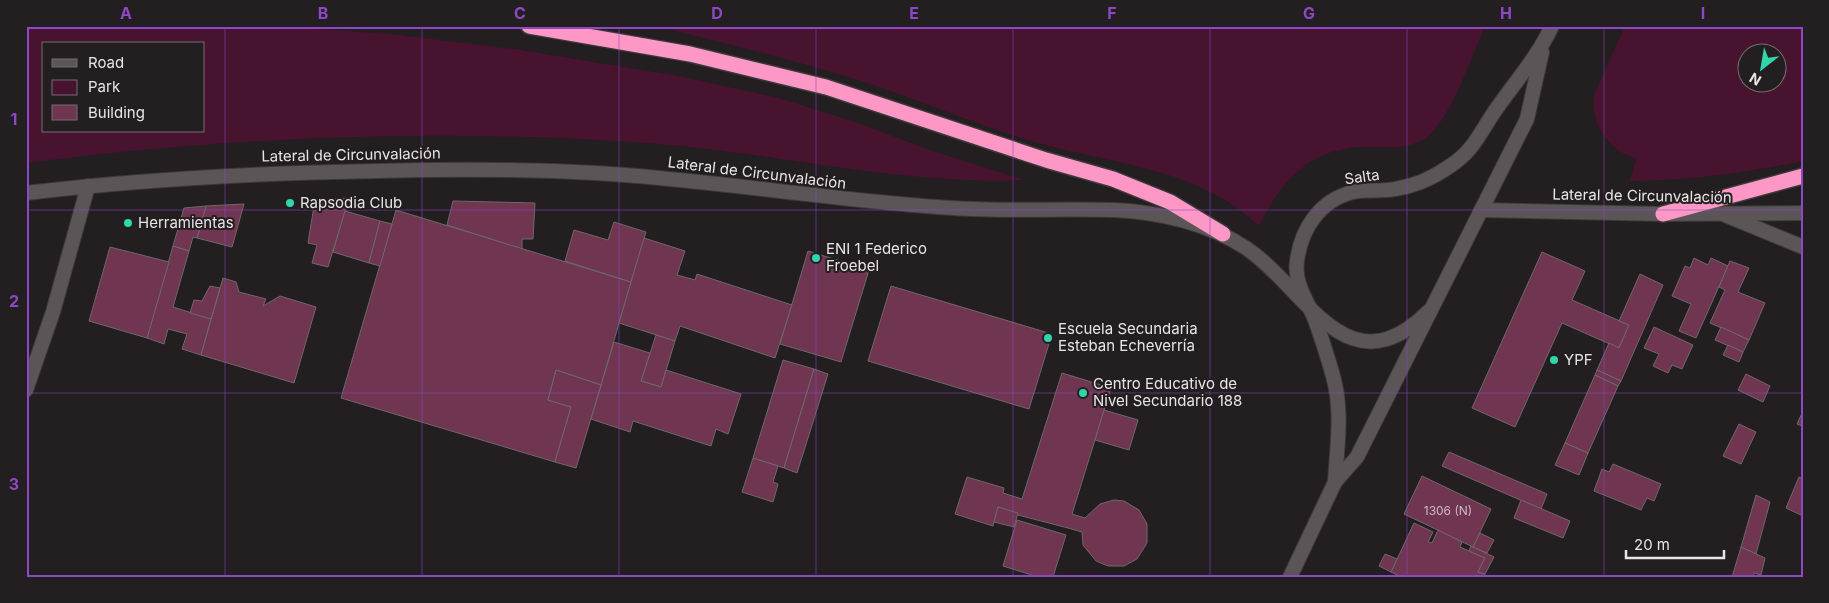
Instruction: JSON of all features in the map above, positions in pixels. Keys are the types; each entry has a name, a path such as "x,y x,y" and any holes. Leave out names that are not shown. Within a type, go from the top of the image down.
{"highway":[{"path":"529,26 690,54 826,87 1046,160 1113,179 1170,202 1223,234"},
{"path":"1663,214 1803,176"}],"street":[{"name":"Salta","path":"1290,577 1335,482 1357,458 1527,119 1543,46 1552,26"},
{"name":"Salta","path":"1335,482 1338,404 1334,378 1312,312 1298,281 1297,264 1304,234 1310,221 1320,210 1343,196 1355,192 1393,190 1412,185 1451,166 1466,154 1480,137 1495,110 1543,46"},
{"name":"Lateral de Circunvalación","path":"26,193 154,179 276,172 442,170 595,173 941,208 1118,210 1171,218 1223,234 1250,251 1312,312 1334,330 1352,337 1371,341 1388,339 1414,326 1433,307"},
{"path":"26,390 53,312 88,186"},
{"name":"Lateral de Circunvalación","path":"1481,210 1725,215 1803,213"},
{"path":"1725,215 1803,247"}],"green space":[{"path":"26,26 274,26 391,34 515,49 679,76 779,98 1024,180 932,178 659,144 501,136 342,137 184,146 26,163"},
{"path":"656,26 1485,26 1452,102 1436,128 1427,137 1406,146 1349,148 1331,152 1315,159 1301,168 1289,180 1268,209 1259,226 1234,206 1208,191 1179,179 1028,140 861,81 733,45"},
{"path":"1625,26 1803,26 1803,161 1717,176 1630,181 1636,159 1626,155 1609,142 1598,126 1594,95"}],"building":[{"path":"349,198 328,267 312,263 317,245 308,243 315,200"},
{"path":"453,201 535,203 533,239 522,239 522,249 447,225"},
{"path":"244,204 232,247 197,238 206,206"},
{"path":"206,206 197,238 193,237 189,251 173,246 184,208"},
{"path":"396,210 631,282 601,385 556,370 548,400 571,407 555,462 341,398"},
{"path":"345,211 380,221 369,263 333,252"},
{"path":"380,221 392,224 380,266 369,263"},
{"path":"614,222 646,232 631,282 565,261 574,230 608,240"},
{"path":"644,238 685,251 677,275 695,280 697,274 792,305 775,358 680,326 675,341 619,323"},
{"path":"173,246 189,251 173,307 211,319 201,355 182,349 187,334 168,329 164,344 147,338"},
{"path":"110,247 169,262 147,338 89,321"},
{"path":"808,251 869,270 841,362 780,344"},
{"path":"1542,252 1585,271 1572,300 1629,325 1619,348 1562,323 1515,427 1472,408"},
{"path":"1694,258 1708,265 1711,258 1728,266 1696,338 1679,331 1691,304 1672,296 1685,266 1690,268"},
{"path":"1730,261 1749,268 1738,292 1765,303 1749,340 1710,323 1725,290 1719,287"},
{"path":"1640,274 1663,285 1621,381 1597,370 1609,343 1619,348 1629,325 1619,321"},
{"path":"223,278 236,282 239,292 266,299 263,306 280,296 316,307 294,383 201,355"},
{"path":"210,286 220,288 211,319 190,313 194,300 202,301"},
{"path":"891,286 1052,334 1029,409 868,361"},
{"path":"1654,327 1693,345 1682,369 1672,365 1668,373 1653,366 1659,354 1644,348"},
{"path":"1721,327 1749,340 1743,352 1715,340"},
{"path":"656,335 675,341 661,387 641,381"},
{"path":"614,342 650,353 641,381 661,387 666,370 741,394 728,434 716,429 711,446 633,421 630,432 591,419"},
{"path":"1728,345 1743,352 1739,362 1723,355"},
{"path":"783,360 814,369 784,468 753,458"},
{"path":"814,369 828,374 797,473 784,468"},
{"path":"556,370 601,385 576,468 555,462 571,407 548,400"},
{"path":"1597,370 1621,381 1618,386 1595,375"},
{"path":"1062,373 1111,388 1072,514 1085,518 1100,504 1114,500 1124,501 1139,510 1147,524 1147,543 1137,559 1124,566 1108,566 1096,561 1083,545 1082,532 1018,515 998,507 993,526 955,514 967,477 1004,488 1003,493 1022,499"},
{"path":"1746,374 1770,386 1763,402 1738,390"},
{"path":"1595,375 1618,386 1588,453 1565,443"},
{"path":"1104,410 1138,420 1129,450 1095,440"},
{"path":"1803,411 1803,426 1802,426 1797,424"},
{"path":"1739,424 1756,432 1741,464 1723,456"},
{"path":"1565,443 1588,453 1579,475 1555,465"},
{"path":"1449,452 1547,494 1541,509 1442,466"},
{"path":"753,458 778,466 773,482 778,484 773,502 742,492"},
{"path":"1613,464 1661,484 1654,501 1647,498 1641,510 1594,491 1602,469 1609,472"},
{"path":"1422,476 1491,509 1473,547 1404,514"},
{"path":"1799,477 1803,479 1803,516 1786,508"},
{"path":"1756,495 1770,502 1756,554 1741,547"},
{"path":"1521,500 1570,521 1563,538 1514,518"},
{"path":"998,507 1018,513 1014,527 994,522"},
{"path":"1017,520 1066,535 1053,577 1038,577 1003,566"},
{"path":"1414,523 1433,532 1428,542 1432,543 1438,530 1462,542 1460,547 1485,558 1478,572 1485,574 1484,577 1401,577 1391,572"},
{"path":"1480,533 1494,540 1487,553 1473,547"},
{"path":"1471,546 1494,557 1485,574 1478,572 1485,558 1469,551"},
{"path":"1741,547 1765,558 1761,575 1754,573 1753,577 1732,577"},
{"path":"1385,554 1397,559 1391,572 1379,566"}],"place":[{"name":"Rapsodia Club","path":"290,203"},
{"name":"Herramientas","path":"128,223"},
{"name":"ENI 1 Federico Froebel","path":"816,258"},
{"name":"Escuela Secundaria Esteban Echeverría","path":"1048,338"},
{"name":"YPF","path":"1554,360"},
{"name":"Centro Educativo de Nivel Secundario 188","path":"1083,393"}]}
